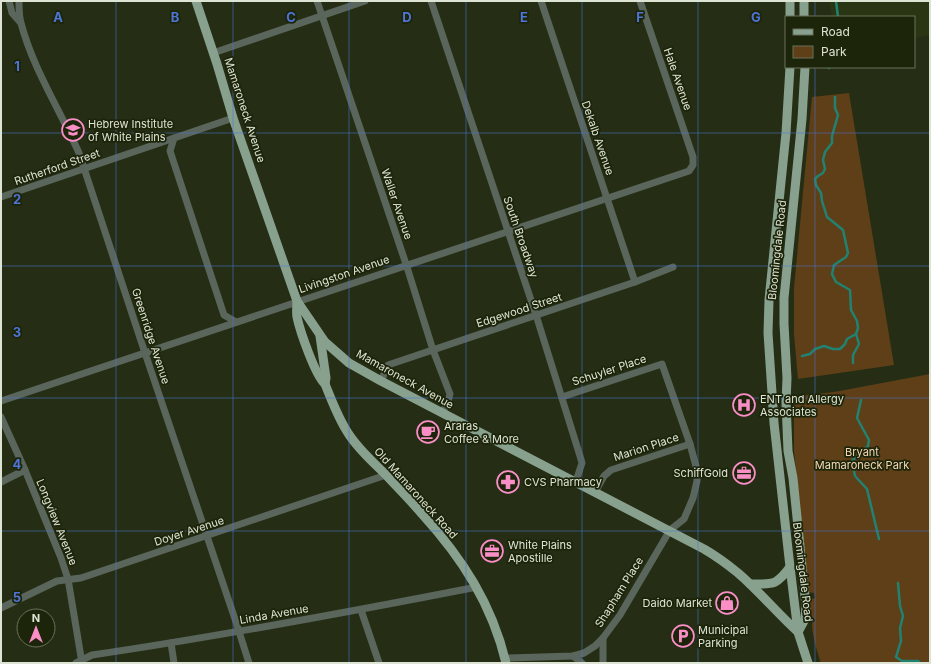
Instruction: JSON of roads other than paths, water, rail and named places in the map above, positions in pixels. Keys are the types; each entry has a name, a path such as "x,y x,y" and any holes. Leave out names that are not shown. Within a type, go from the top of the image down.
{"main road":[{"name":"Mamaroneck Avenue","path":"196,1 233,118 297,301 320,336 337,354 381,381 576,481 715,555 750,584 782,618 798,632"},
{"path":"790,1 790,16"},
{"path":"804,1 804,16"},
{"name":"Bloomingdale Road","path":"790,68 786,132 771,274 768,320 769,358 774,423 798,632"},
{"name":"Bloomingdale Road","path":"798,632 805,619 806,606 793,478 788,451 784,298 799,154 805,68"},
{"name":"Old Mamaroneck Road","path":"297,301 297,316 308,350 320,379 325,384 337,413 349,434 361,450 442,536 477,587 488,609 506,661"},
{"name":"Old Mamaroneck Road","path":"320,336 326,378 325,384"},
{"path":"750,584 767,584 776,582 790,567"},
{"path":"798,632 808,663"}],"street":[{"name":"Greenridge Avenue","path":"9,1 12,13 20,22"},
{"name":"Greenridge Avenue","path":"19,1 20,22 44,83 68,127 79,153 249,663"},
{"name":"Waller Avenue","path":"317,1 406,264 433,350 450,394 448,402 442,413"},
{"path":"213,53 365,1"},
{"name":"South Broadway","path":"431,1 536,315 582,463 576,481"},
{"name":"Dekalb Avenue","path":"540,1 635,282"},
{"name":"Hale Avenue","path":"640,1 689,144 693,157 693,165"},
{"name":"Rutherford Street","path":"1,197 233,118"},
{"path":"174,138 170,151 224,315 236,322"},
{"name":"Livingston Avenue","path":"1,401 406,264 607,198 688,170 693,165"},
{"name":"Edgewood Street","path":"381,381 388,365 635,282 673,267"},
{"name":"Schuyler Place","path":"562,397 662,364 690,444"},
{"name":"Longview Avenue","path":"1,417 25,470 68,579 80,662"},
{"path":"670,530 684,519 696,489 697,470 690,444"},
{"name":"Marion Place","path":"595,492 604,476 611,470 690,444"},
{"path":"1,482 25,470"},
{"name":"Doyer Avenue","path":"1,608 57,581 81,578 386,475"},
{"name":"Shapham Place","path":"506,661 573,656 584,653 603,638 620,615 670,530"},
{"name":"Linda Avenue","path":"80,662 92,655 361,610 477,587"},
{"path":"361,610 379,663"},
{"path":"603,638 603,663"},
{"path":"171,643 174,663"},
{"path":"573,656 582,663"}],"waterway":[{"path":"836,1 838,16"},
{"path":"802,356 810,354 815,349 824,346 833,349 840,349 845,344 847,339 856,334 858,328 857,321 851,310 850,290 836,282 832,274 834,265 846,257 848,253 843,230 827,217 821,193 816,185 815,179 823,173 825,169 823,160 825,152 832,143 832,136 838,115 835,108 835,97"},
{"path":"853,363 853,355 859,344 856,334"},
{"path":"861,400 857,418 869,440 868,446 852,461 855,476 867,489 879,539"},
{"path":"898,583 900,606 903,616 900,628 901,641 896,657 902,661 918,661 920,663"}],"place":[{"name":"Hebrew Institute of White Plains","path":"73,130"},
{"name":"ENT and Allergy Associates","path":"744,405"},
{"name":"Araras Coffee & More","path":"428,432"},
{"name":"SchiffGold","path":"744,473"},
{"name":"CVS Pharmacy","path":"508,482"},
{"name":"White Plains Apostille","path":"492,551"},
{"name":"Daido Market","path":"727,603"},
{"name":"Municipal Parking","path":"683,636"}],"park label":[{"name":"Bryant Mamaroneck Park","path":"862,458"}]}
